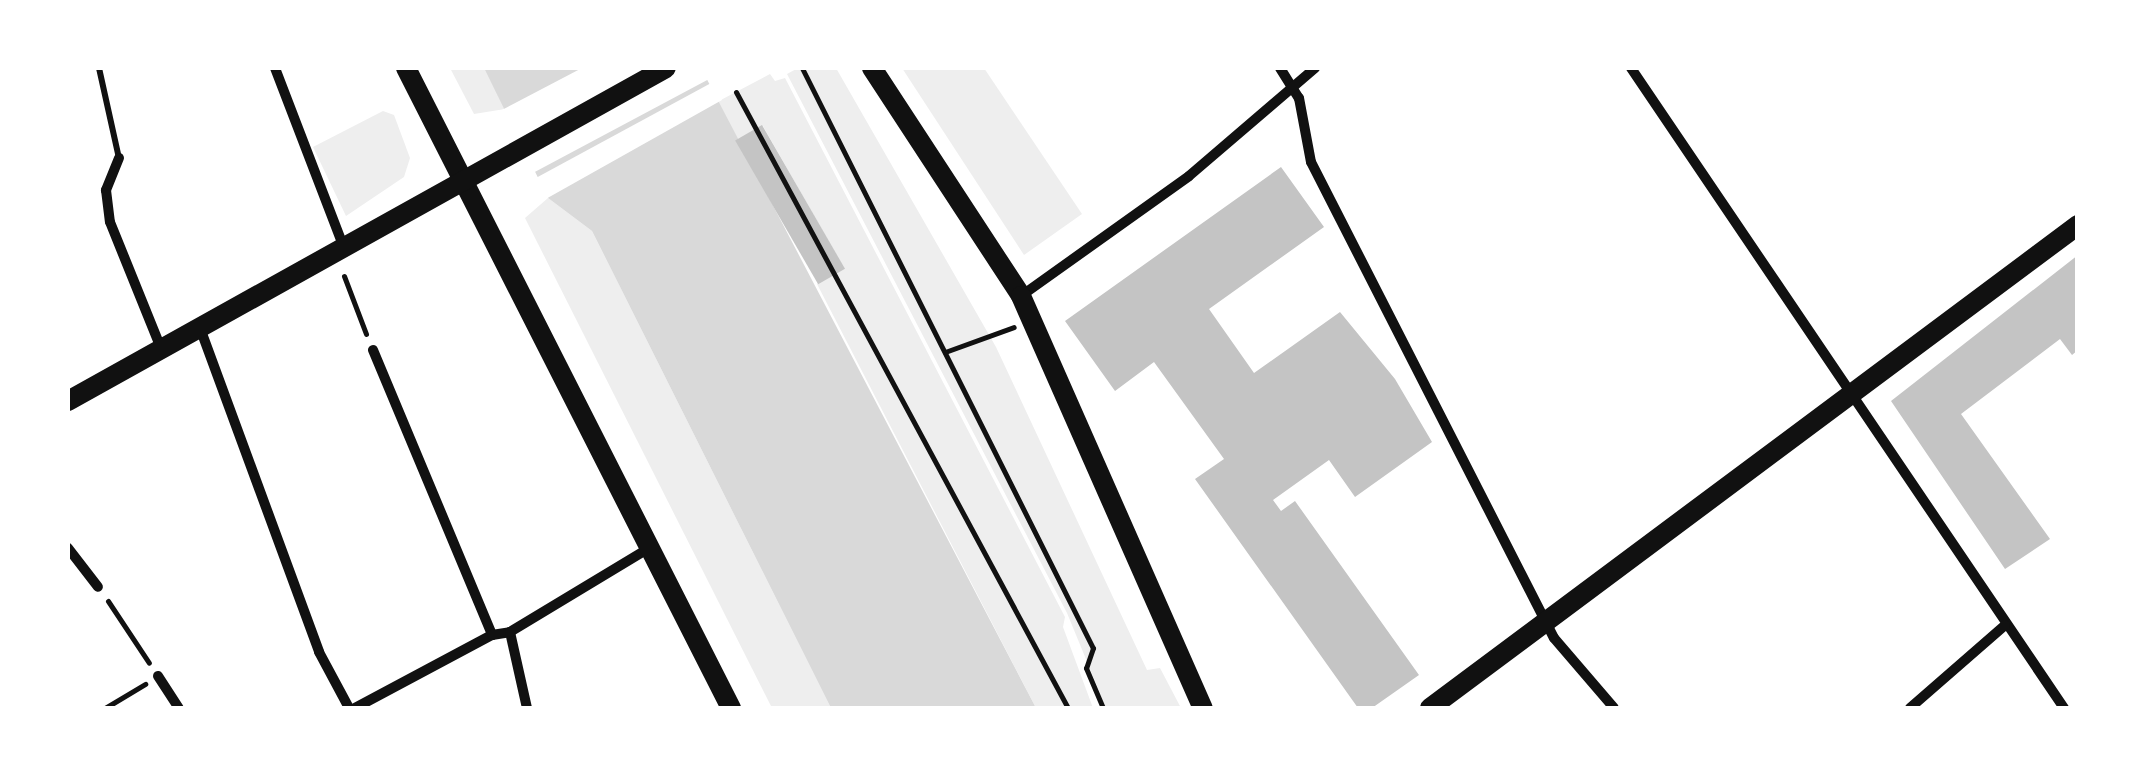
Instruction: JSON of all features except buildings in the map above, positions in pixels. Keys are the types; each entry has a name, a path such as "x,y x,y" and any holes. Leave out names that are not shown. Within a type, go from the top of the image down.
{"main road":[{"path":"406,68 731,708"},
{"path":"68,401 666,68"},
{"path":"872,68 1021,296 1203,708"},
{"path":"1430,708 1548,624 1849,392 2078,225"}],"street":[{"path":"274,68 344,248"},
{"path":"1280,68 1295,89 1311,162 1548,624 1614,708"},
{"path":"1021,296 1136,217 1295,89 1315,68"},
{"path":"1631,68 2064,708"},
{"path":"119,158 106,190 110,222 162,350"},
{"path":"200,328 319,652 352,708 492,635 510,632 651,548"},
{"path":"373,350 492,635"},
{"path":"68,548 98,587"},
{"path":"1910,708 2006,625"},
{"path":"510,632 528,708"},
{"path":"158,676 178,708"}],"lane":[{"path":"99,68 105,76 119,158"}],"path":[{"path":"802,68 1093,648 1086,668 1102,708"},
{"path":"736,92 1068,708"},
{"path":"344,276 373,350"},
{"path":"944,353 1014,328"},
{"path":"98,587 158,676 105,708"}],"shaded area":[{"path":"450,68 484,68 505,109 474,114"},
{"path":"484,68 701,68 1036,708 831,708 592,231 548,198"},
{"path":"798,68 836,68 996,347 1147,670 1160,668 1181,708 1106,708 1067,613 787,74"},
{"path":"902,68 984,68 1082,214 1024,255"},
{"path":"770,74 775,81 785,78 1065,617 1063,627 1093,708 1036,708 817,284 844,268 763,126 736,142 717,102"},
{"path":"383,111 394,115 410,158 404,177 346,216 313,147"},
{"path":"548,198 592,231 831,708 772,708 525,218"}],"pier":[{"path":"582,68 706,68 711,78 531,174 500,111"},
{"path":"713,82 722,100 544,200 534,179"}]}
